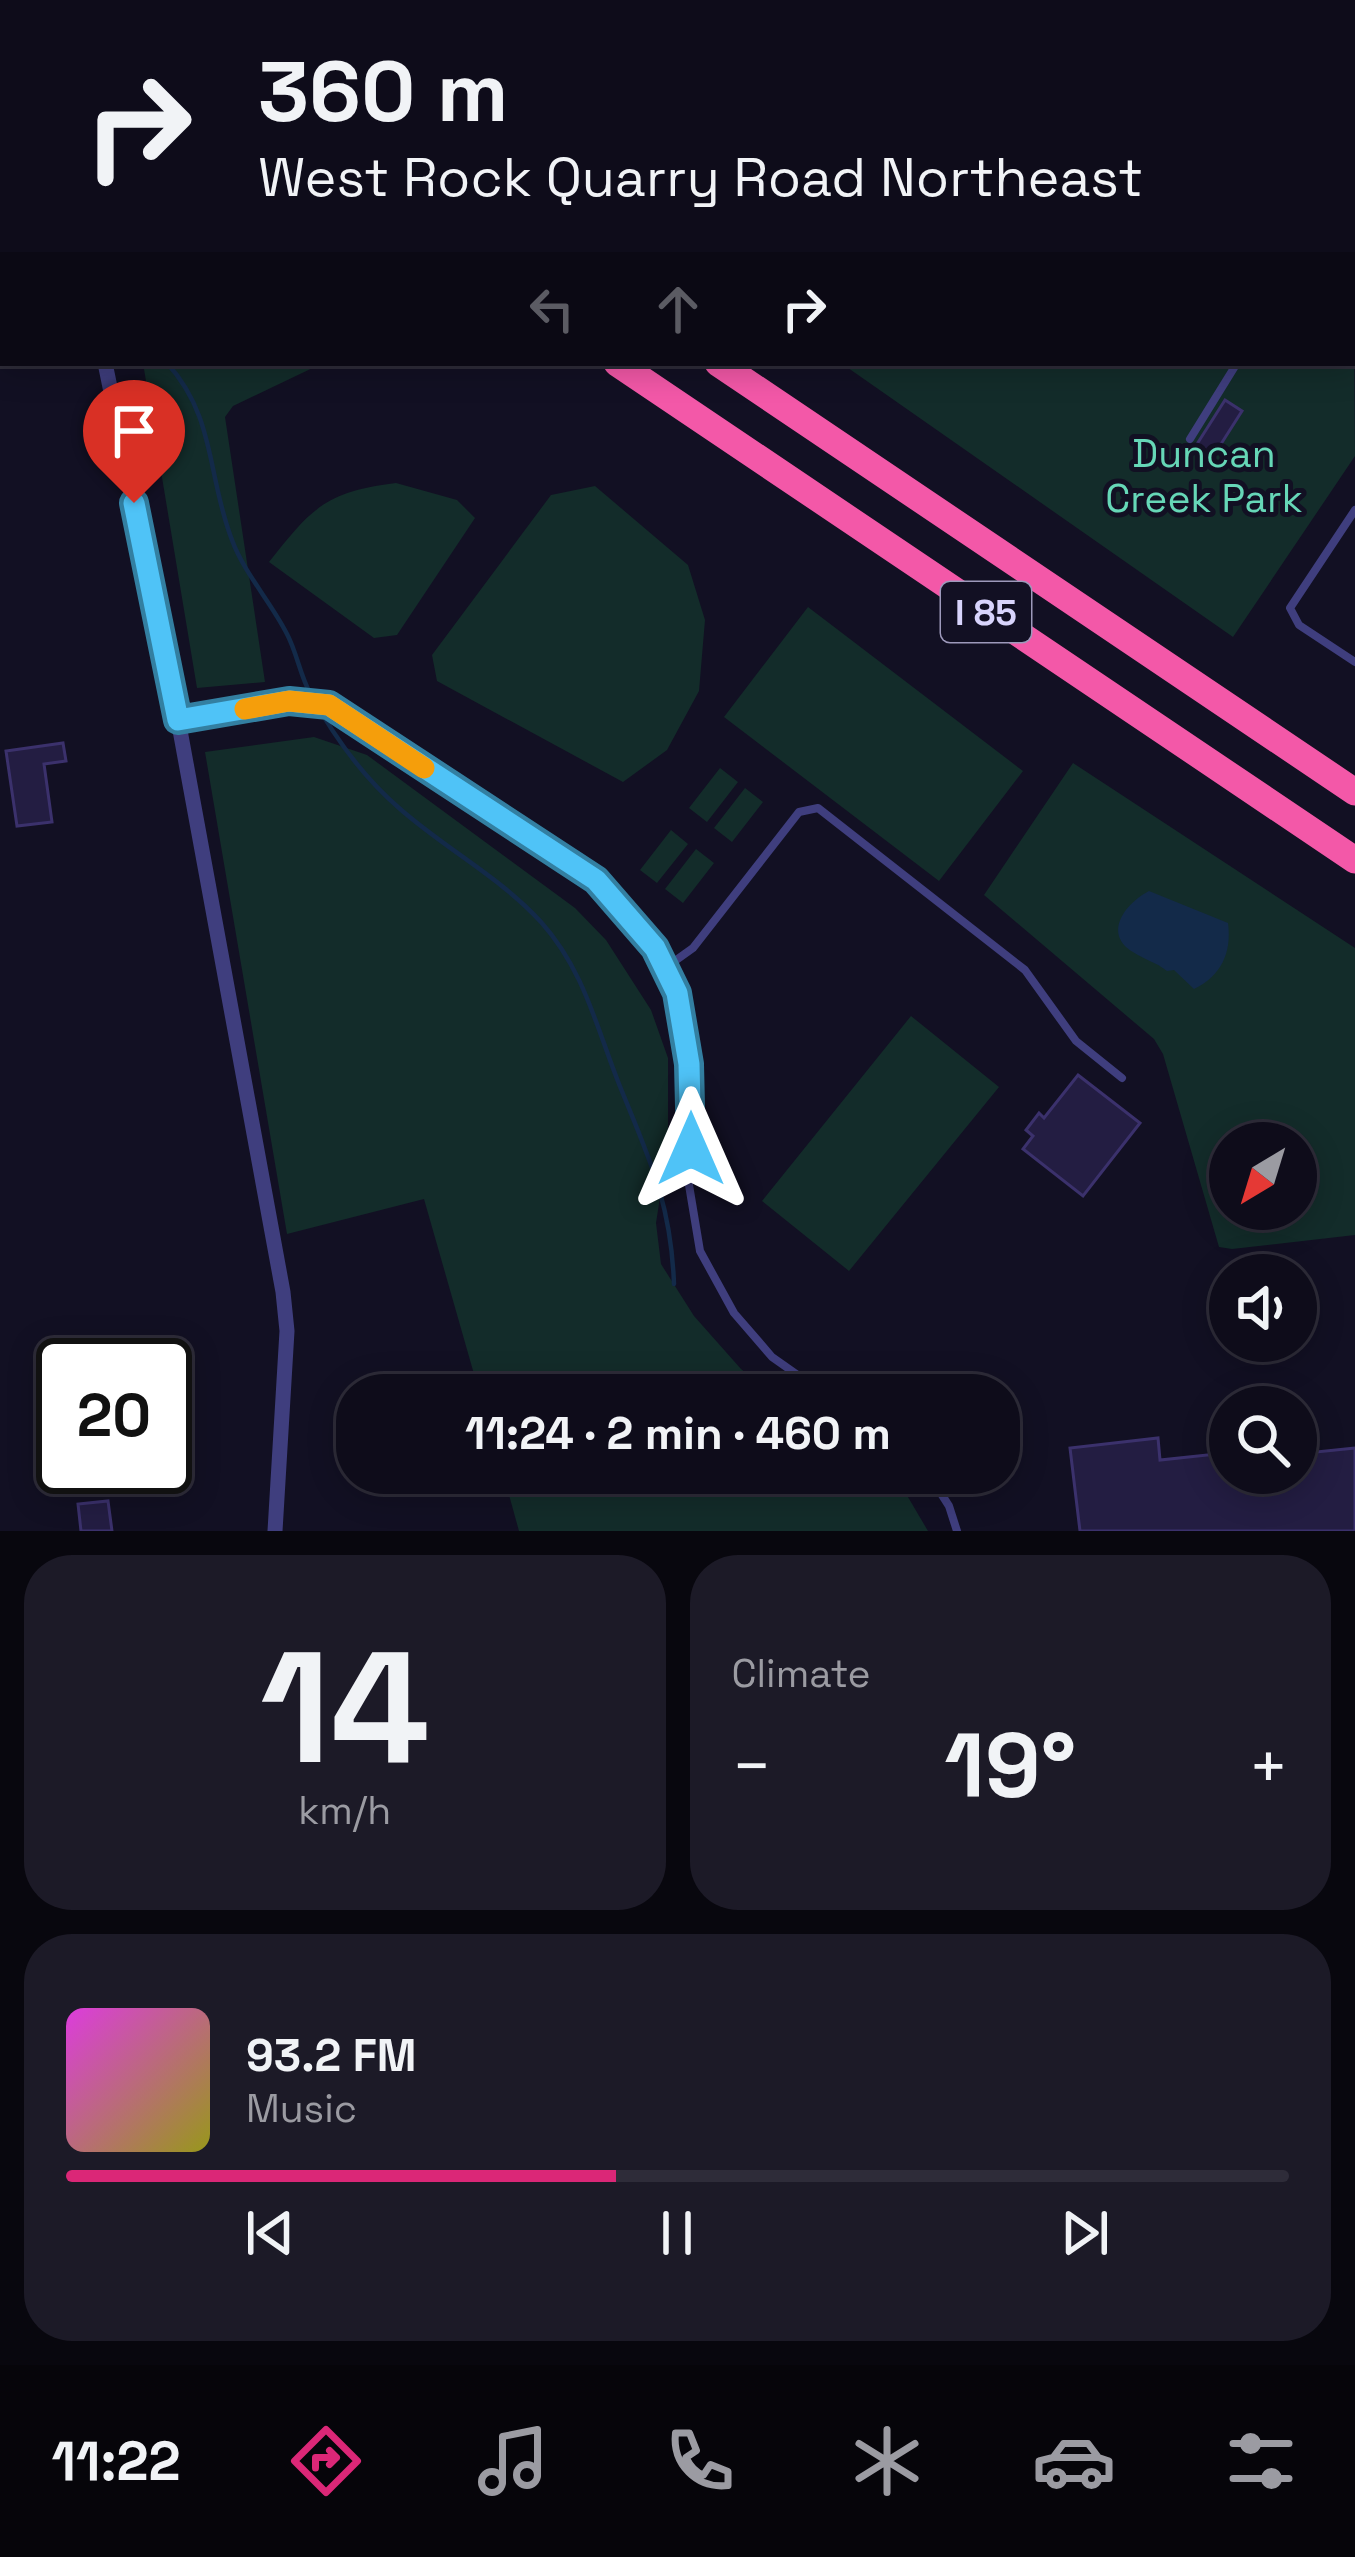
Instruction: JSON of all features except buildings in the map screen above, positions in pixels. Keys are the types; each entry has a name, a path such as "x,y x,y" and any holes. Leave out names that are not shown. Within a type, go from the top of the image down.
{"highway":[{"name":"I 85","path":"621,366 1355,860"},
{"name":"I 85","path":"722,366 1355,792"}],"street":[{"path":"106,366 178,720 283,1292 287,1331 275,1531"}],"lane":[{"path":"1190,440 1235,366"},
{"path":"1355,510 1290,608 1299,625 1355,662"},
{"path":"178,720 289,701 329,705 596,880 655,948 677,993 689,1064 689,1185 700,1251 734,1313 772,1357 796,1374"},
{"path":"664,968 693,948 799,812 818,808 1025,970 1076,1041 1122,1078"},
{"path":"941,1494 957,1531"}],"green space":[{"path":"143,366 317,366 233,406 225,417 265,682 197,688"},
{"name":"Duncan Creek Park","path":"845,366 1354,366 1355,456 1233,637"},
{"path":"396,483 457,500 475,518 397,635 374,638 269,562 322,506 352,492"},
{"path":"595,486 688,565 705,620 699,691 667,750 623,782 437,681 432,655 551,495"},
{"path":"808,607 1023,771 939,881 724,717"},
{"path":"314,737 367,755 575,908 606,940 651,1010 668,1058 668,1146 656,1223 661,1264 694,1316 747,1374 474,1374 424,1199 287,1234 205,752"},
{"path":"1073,763 1355,948 1355,1235 1219,1247 1214,1230 1317,1230 1317,1122 1209,1122 1209,1213 1163,1054 1154,1039 984,895"},
{"path":"720,768 738,782 707,822 689,808"},
{"path":"745,788 763,802 732,842 714,828"},
{"path":"671,830 688,844 657,883 640,870"},
{"path":"696,849 714,863 683,903 665,889"},
{"path":"911,1016 999,1087 849,1271 762,1201"},
{"path":"509,1494 906,1494 928,1531 519,1531"}],"water":[{"path":"1149,891 1228,923 1223,962 1194,989 1174,970 1167,971 1133,952 1119,936 1126,911"}],"waterway":[{"path":"169,366 203,426 237,552 287,634 307,686 339,739 399,808 525,906 568,959 588,999 657,1181 674,1284"}],"slow traffic":[{"path":"245,709 289,701 329,705 424,768"}],"route":[{"path":"134,503 178,720 289,701 329,705 596,880 655,948 677,993 689,1064 691,1149"}]}
